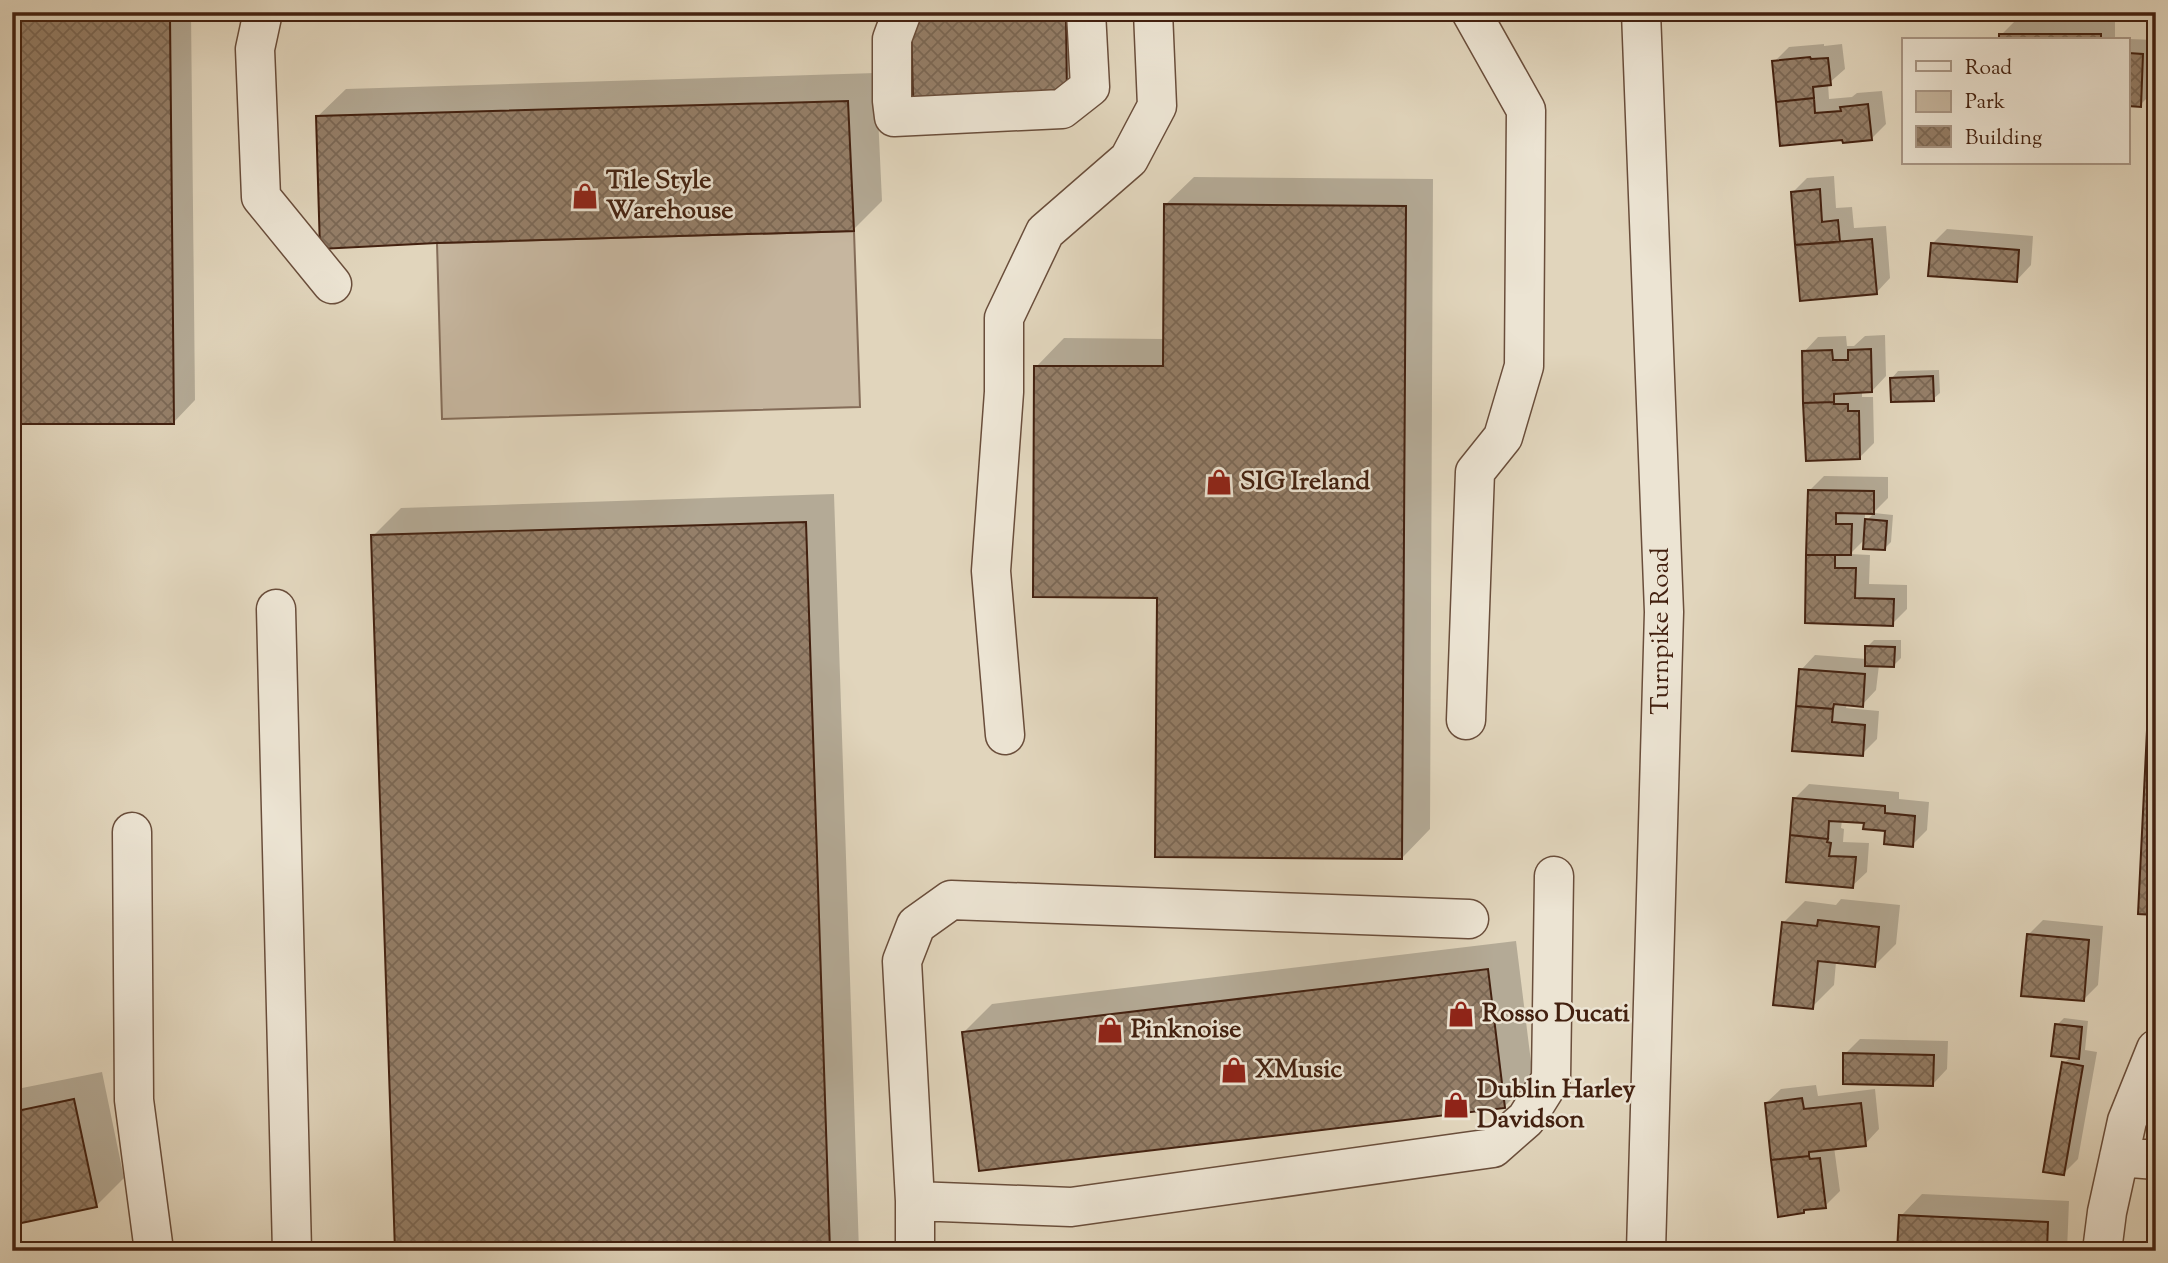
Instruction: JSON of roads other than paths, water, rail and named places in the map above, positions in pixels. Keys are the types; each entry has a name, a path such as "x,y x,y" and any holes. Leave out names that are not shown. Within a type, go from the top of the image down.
{"street":[{"path":"263,12 255,49 261,197 332,284"},
{"path":"902,12 892,40 894,117 1062,109 1090,87 1086,12"},
{"path":"1005,735 991,571 1004,392 1004,318 1045,232 1129,159 1157,106 1153,12"},
{"path":"1466,720 1475,472 1503,438 1524,366 1526,123 1526,110 1471,12"},
{"name":"Turnpike Road","path":"1641,12 1664,612 1646,1251"},
{"path":"276,609 292,1251"},
{"path":"132,832 134,1100 154,1251"},
{"path":"915,1201 1071,1207 1493,1148 1526,1119 1551,1079 1554,876"},
{"path":"915,1251 915,1201 902,961 916,925 950,901 1469,919"},
{"path":"2102,1251 2106,1212 2137,1158 2127,1121 2156,1049"}],"place":[{"name":"Tile Style Warehouse","path":"585,196"},
{"name":"SIG Ireland","path":"1219,482"},
{"name":"Rosso Ducati","path":"1461,1014"},
{"name":"Pinknoise","path":"1110,1030"},
{"name":"XMusic","path":"1234,1070"},
{"name":"Dublin Harley Davidson","path":"1456,1105"}]}
